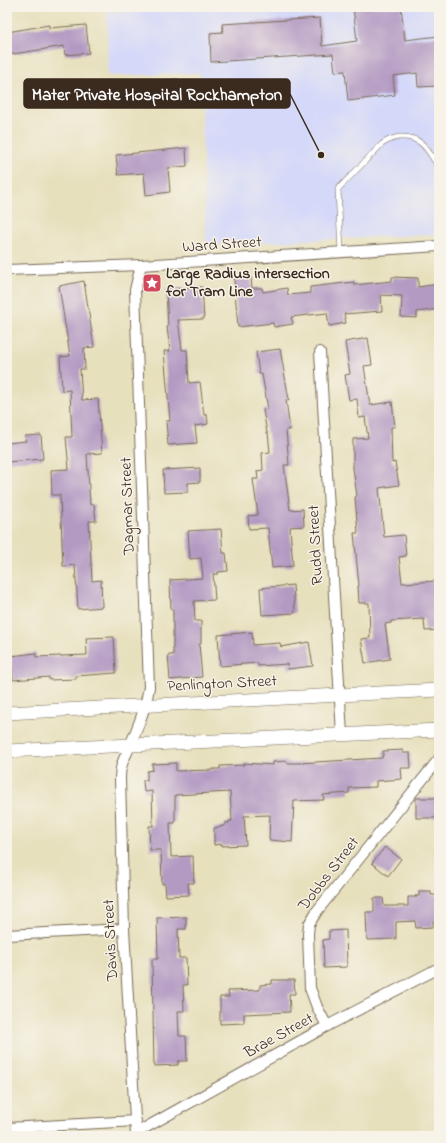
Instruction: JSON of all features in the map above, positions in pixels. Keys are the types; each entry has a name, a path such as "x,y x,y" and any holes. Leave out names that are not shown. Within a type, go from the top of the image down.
{"street":[{"name":"Ward Street","path":"7,270 141,265 439,246"},
{"name":"Dagmar Street","path":"131,745 146,706 149,686 135,290 141,265"},
{"name":"Rudd Street","path":"320,352 342,735"},
{"name":"Penlington Street","path":"7,713 339,694 439,690"},
{"path":"7,751 439,730"},
{"name":"Davis Street","path":"131,745 120,766 120,772 124,929 136,1134"},
{"name":"Dobbs Street","path":"327,1026 317,1007 310,988 309,924 317,911 439,759"},
{"path":"7,935 124,929"},
{"name":"Brae Street","path":"136,1134 327,1026 439,968"},
{"path":"7,1128 136,1121"}],"lane":[{"path":"341,252 338,189 382,144 388,139 395,138 410,137 418,140 425,146 439,168"}],"shaded area":[{"path":"201,7 439,7 439,234 206,245 200,73 108,76 107,12"}],"building":[{"path":"353,7 401,7 405,40 439,36 439,86 418,87 417,73 393,76 395,95 348,101 345,71 335,72 333,54 211,62 210,33 223,32 222,24 320,18 322,46 357,41"},
{"path":"49,25 49,28 86,25 89,53 65,55 64,46 7,55 7,32"},
{"path":"178,79 179,101 165,101 164,80"},
{"path":"186,148 187,166 168,168 170,192 146,195 144,173 118,175 116,155"},
{"path":"251,277 252,288 262,288 263,292 287,288 288,295 310,293 310,287 354,282 354,285 392,281 392,277 418,278 418,287 439,284 439,309 417,312 417,318 401,317 402,296 381,295 382,311 344,314 346,323 329,326 327,313 291,317 293,324 274,327 273,323 238,327 234,279"},
{"path":"84,281 94,347 84,348 85,369 80,369 82,400 98,399 102,453 87,454 90,505 94,504 96,521 89,521 92,581 101,580 102,607 78,609 75,565 63,566 60,495 52,495 51,470 69,469 66,437 72,437 70,390 62,391 60,357 70,356 59,286"},
{"path":"202,287 204,319 178,320 182,350 187,350 189,383 200,382 204,415 207,415 208,424 195,426 197,443 168,445 166,421 170,421 164,351 170,351 167,327 166,289"},
{"path":"368,338 372,365 364,366 370,405 392,402 395,427 391,427 392,463 395,462 399,485 379,488 384,537 404,535 406,556 399,557 402,583 439,581 439,630 425,631 424,619 391,621 391,623 385,624 390,659 365,663 361,639 370,638 369,603 359,603 359,586 354,533 358,533 355,497 357,496 353,468 353,439 368,438 365,417 359,418 357,399 349,400 345,375 350,374 345,342"},
{"path":"280,349 289,400 286,400 290,430 286,430 289,465 284,465 290,510 303,509 304,526 290,527 293,566 272,568 268,528 249,529 248,516 258,515 253,479 258,479 257,471 263,470 262,453 270,452 263,410 268,409 262,374 259,374 256,352"},
{"path":"41,435 43,459 7,462 7,443 26,441 25,436"},
{"path":"200,468 200,482 188,483 188,492 164,493 163,470"},
{"path":"221,529 223,553 226,553 228,571 213,574 215,600 194,601 195,621 201,621 201,644 199,644 202,677 170,680 168,655 173,655 173,610 171,610 170,580 203,578 201,558 190,559 188,531"},
{"path":"293,585 295,613 262,615 260,588"},
{"path":"252,632 253,645 280,643 281,647 309,642 313,666 288,669 287,664 258,666 258,663 220,666 218,635"},
{"path":"114,637 116,673 76,676 76,679 49,680 49,677 13,680 11,656 36,653 36,657 87,655 86,638"},
{"path":"403,750 403,753 410,753 411,768 401,768 402,779 376,781 376,787 349,788 349,793 323,795 324,800 294,801 292,842 269,840 270,815 244,816 246,845 214,845 214,828 225,826 225,823 232,821 230,792 175,795 175,823 170,823 171,857 193,856 194,883 188,883 189,895 166,896 165,884 162,884 161,850 150,850 149,826 153,826 152,791 144,792 143,780 147,780 147,771 153,770 152,764 176,763 176,771 213,770 220,769 220,766 244,765 244,763 273,765 273,762 287,761 287,763 299,763 382,758 383,751"},
{"path":"416,798 436,798 436,818 416,818"},
{"path":"385,847 401,859 388,876 372,863"},
{"path":"419,891 431,891 431,895 439,895 439,921 433,921 433,927 416,928 415,921 396,922 396,939 367,940 366,912 374,912 374,898 383,898 384,906 408,906 408,897 419,896"},
{"path":"186,917 186,929 178,929 179,958 186,958 187,985 183,985 184,1011 178,1011 179,1036 186,1036 187,1061 178,1061 178,1065 154,1066 152,959 158,959 157,918"},
{"path":"346,930 347,967 324,968 323,940 329,939 329,931"},
{"path":"272,980 294,980 295,994 289,994 290,1012 244,1014 244,1023 220,1024 220,997 229,997 228,991 260,990 260,985 272,984"}],"place":[{"name":"Mater Private Hospital Rockhampton","path":"321,155"},
{"name":"Large Radius intersection for Tram Line","path":"152,283"}]}
